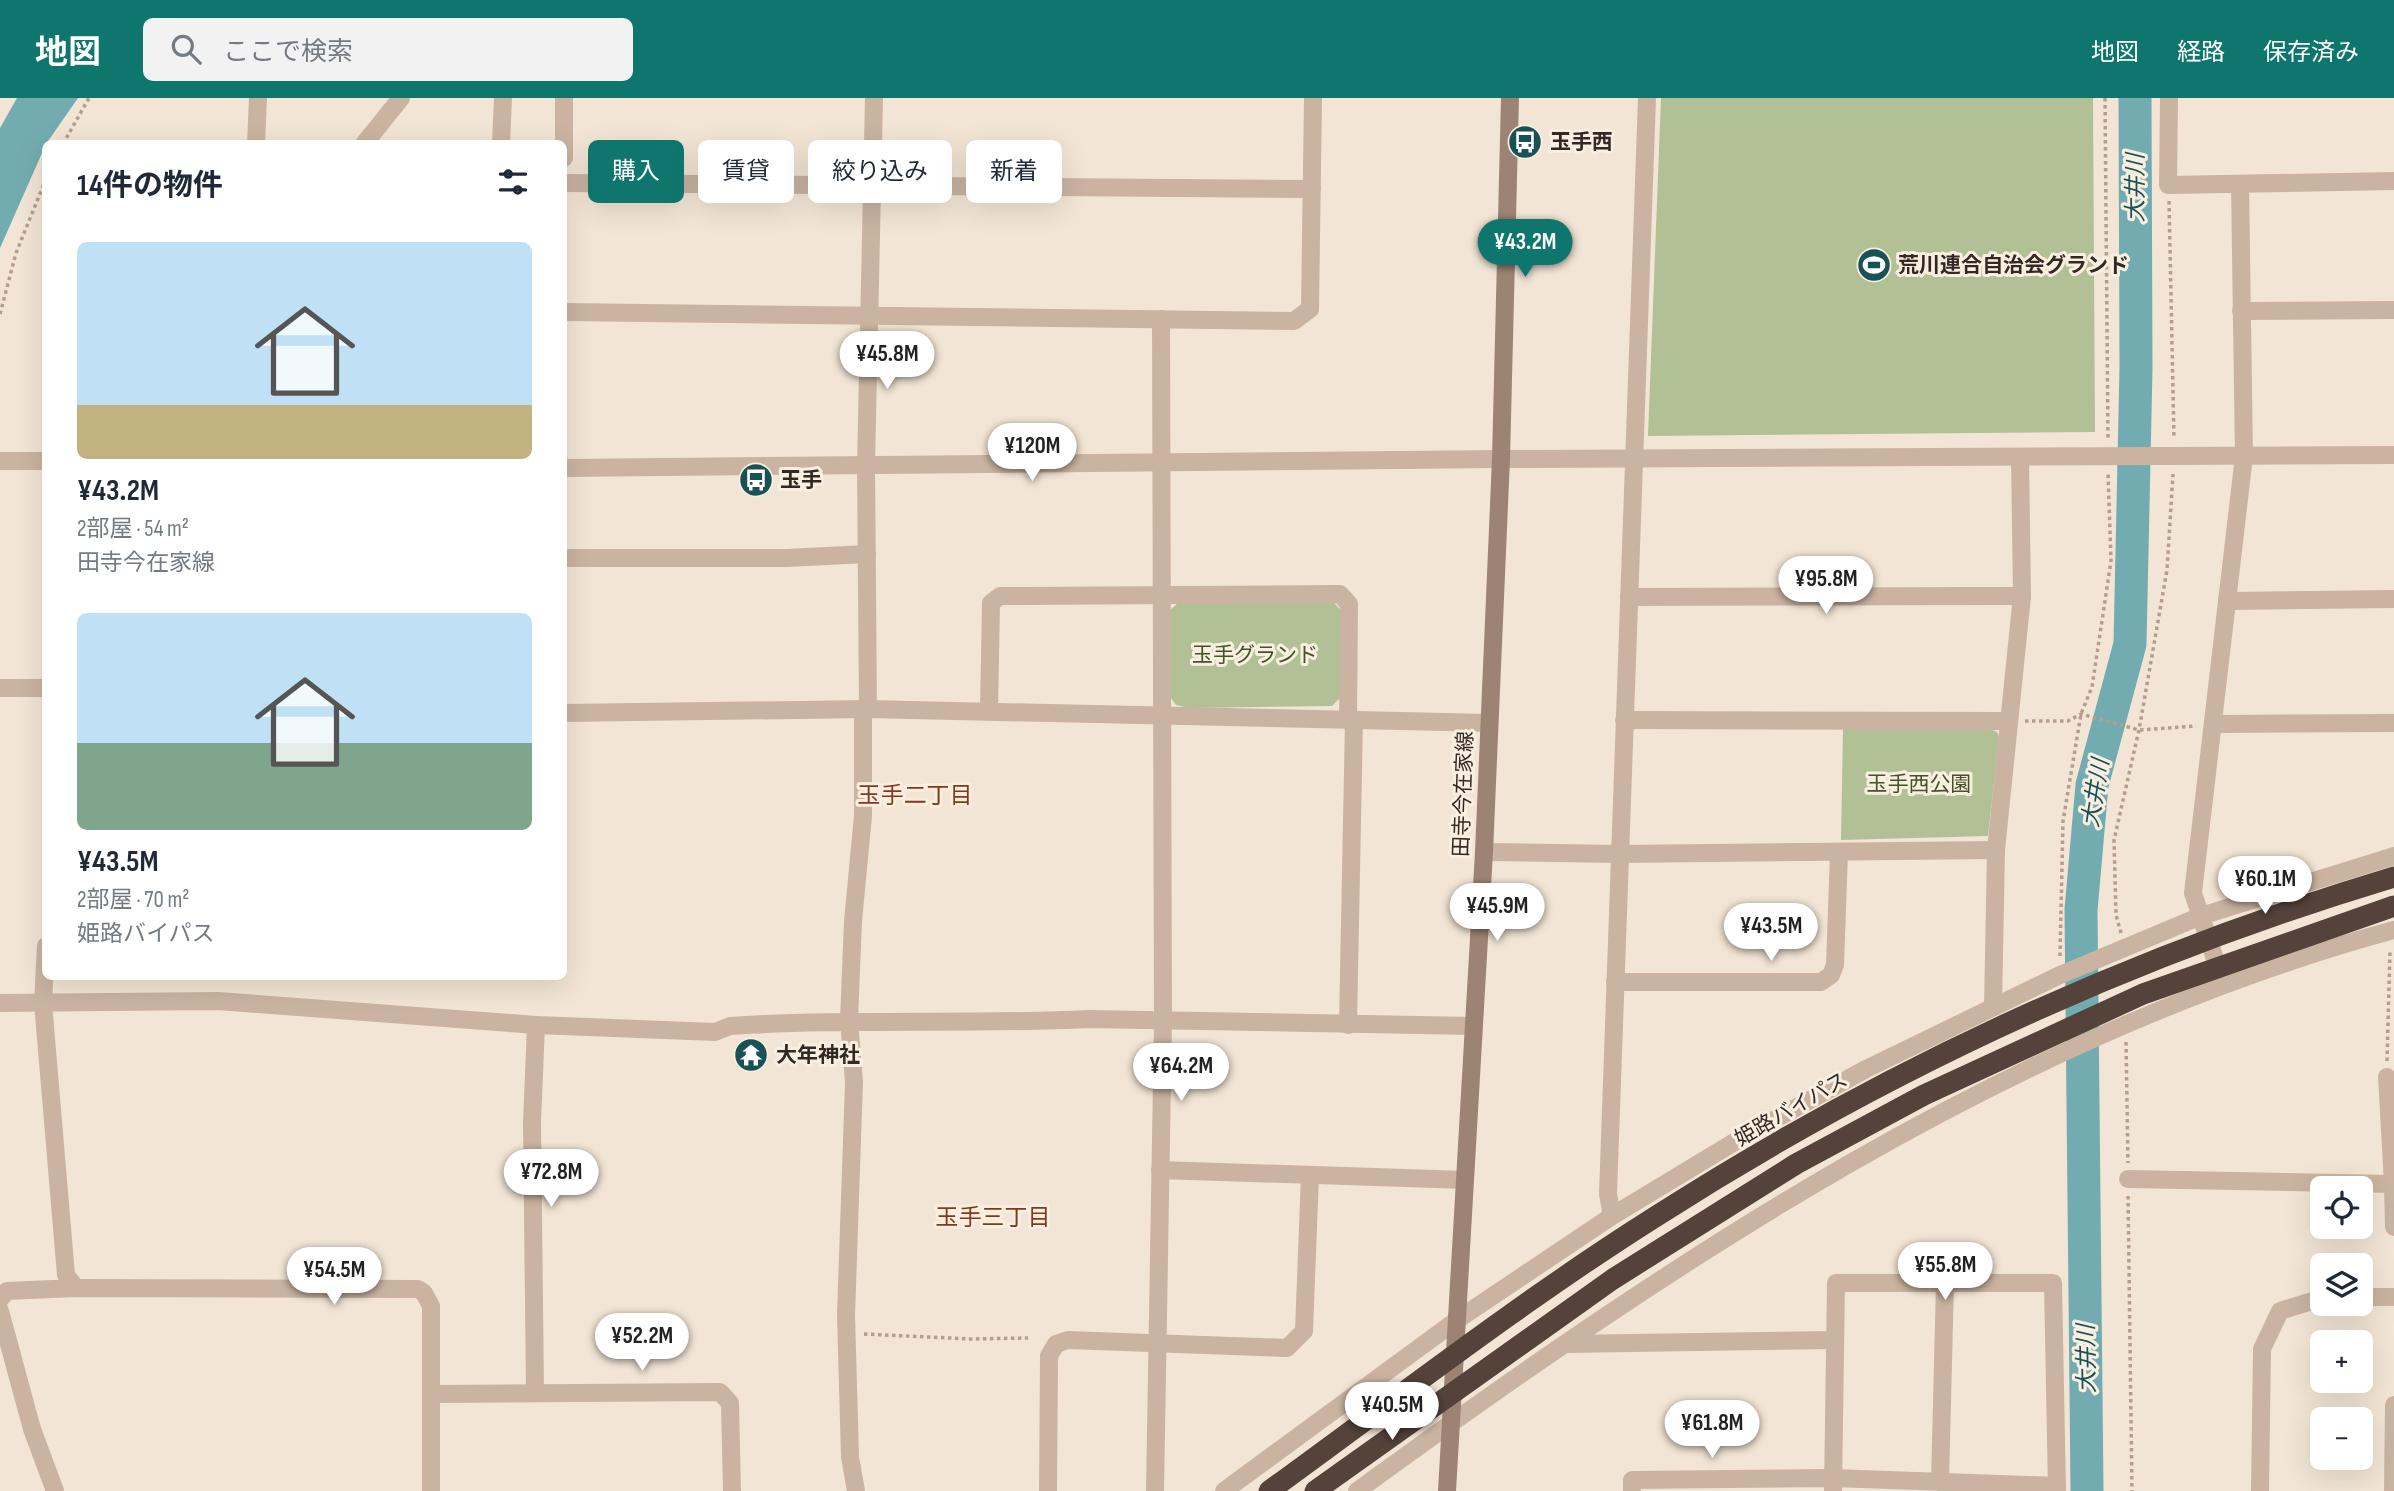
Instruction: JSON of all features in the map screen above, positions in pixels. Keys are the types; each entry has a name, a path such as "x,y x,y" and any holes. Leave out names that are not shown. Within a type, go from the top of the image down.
{"highway":[{"name":"姫路バイパス","path":"1269,1491 1654,1217 1805,1127 1912,1069 2140,966 2312,902 2394,877"},
{"path":"1315,1491 1613,1279 1796,1164 1924,1095 2143,994 2394,906"}],"main road":[{"name":"田寺今在家線","path":"1447,1491 1484,852 1501,458 1510,98"}],"street":[{"path":"256,140 258,98"},
{"path":"367,140 401,98"},
{"path":"501,140 503,98"},
{"path":"564,98 564,140"},
{"path":"874,98 874,140"},
{"path":"567,312 1294,321 1310,309 1313,98"},
{"path":"1612,1216 1608,1194 1647,98"},
{"path":"2169,98 2168,185 2394,181"},
{"path":"567,183 808,185"},
{"path":"2224,987 2193,893 2244,456 2240,184"},
{"path":"952,186 1312,189"},
{"path":"856,1491 850,1457 848,1333 854,1082 849,1020 863,816 863,716 868,709 866,465 873,203"},
{"path":"2242,312 2394,310"},
{"path":"1155,1491 1163,1022 1161,319"},
{"path":"567,468 1501,458 2394,455"},
{"path":"1993,1007 1996,850 2022,596 2020,457"},
{"path":"0,461 42,461"},
{"path":"567,558 786,558 867,554"},
{"path":"989,711 991,603 1000,596 1340,594 1349,604 1351,720 1348,1026"},
{"path":"1629,597 2022,596"},
{"path":"2227,601 2394,599"},
{"path":"0,688 42,688"},
{"path":"567,713 868,709 1488,723"},
{"path":"1625,720 2009,721"},
{"path":"2214,724 2394,723"},
{"path":"1484,852 1619,854 1996,850"},
{"path":"1615,982 1821,982 1831,975 1835,965 1839,852"},
{"path":"1224,1491 1457,1320 1612,1216 1746,1135 1866,1069 2060,975 2201,916 2394,856"},
{"path":"1357,1491 1618,1308 1898,1134 2059,1054 2126,1025 2320,950 2392,931"},
{"path":"44,980 43,1003 66,1276 76,1287"},
{"path":"0,1003 218,1001 536,1025 715,1032 730,1026 849,1020 1473,1026"},
{"path":"534,1393 532,1123 536,1025"},
{"path":"2387,1077 2394,1227"},
{"path":"1160,1170 1465,1180"},
{"path":"1048,1491 1049,1356 1056,1344 1068,1340 1287,1348 1304,1331 1310,1175"},
{"path":"2128,1180 2393,1184"},
{"path":"1632,1491 1632,1480 1833,1484 1940,1482 2057,1489 2053,1283 1836,1283 1833,1484"},
{"path":"1940,1482 1945,1283"},
{"path":"0,1298 7,1291 76,1287 418,1289 424,1293 431,1306 431,1491"},
{"path":"2373,1297 2394,1297"},
{"path":"2260,1491 2262,1349 2280,1311 2310,1302"},
{"path":"0,1311 32,1429 55,1491"},
{"path":"1566,1344 1835,1339"},
{"path":"431,1394 720,1392 730,1403 732,1491"},
{"path":"2393,1491 2394,1405"}],"path":[{"path":"65,140 89,98"},
{"path":"2060,975 2063,821 2081,715 2092,687 2110,561 2105,98"},
{"path":"2126,947 2116,915 2114,840 2139,730 2167,570 2174,456 2168,185"},
{"path":"0,314 16,253 42,189"},
{"path":"2009,721 2068,721 2081,715 2139,730 2214,724"},
{"path":"2387,1077 2392,931"},
{"path":"2126,1025 2132,1491"},
{"path":"848,1333 971,1339 1028,1338"}],"green space":[{"name":"荒川連合自治会グランド","path":"1661,98 2093,98 2095,432 1648,436"},
{"name":"玉手グランド","path":"1333,602 1341,610 1341,697 1332,706 1189,708 1176,705 1171,698 1169,611 1178,603"},
{"name":"玉手西公園","path":"1843,728 1990,729 1997,732 1999,737 1988,836 1841,840"}],"water":[{"path":"17,98 78,98 49,140 42,140 42,153 0,248 0,128"}],"waterway":[{"name":"大井川","path":"2087,1491 2081,910 2092,785 2130,644 2136,368 2135,98"}],"place":[{"name":"玉手西","path":"1525,142"},
{"name":"荒川連合自治会グランド","path":"1874,265"},
{"name":"玉手","path":"756,480"},
{"name":"大年神社","path":"751,1055"}],"district":[{"name":"玉手二丁目","path":"915,795"},
{"name":"玉手三丁目","path":"993,1217"}]}
